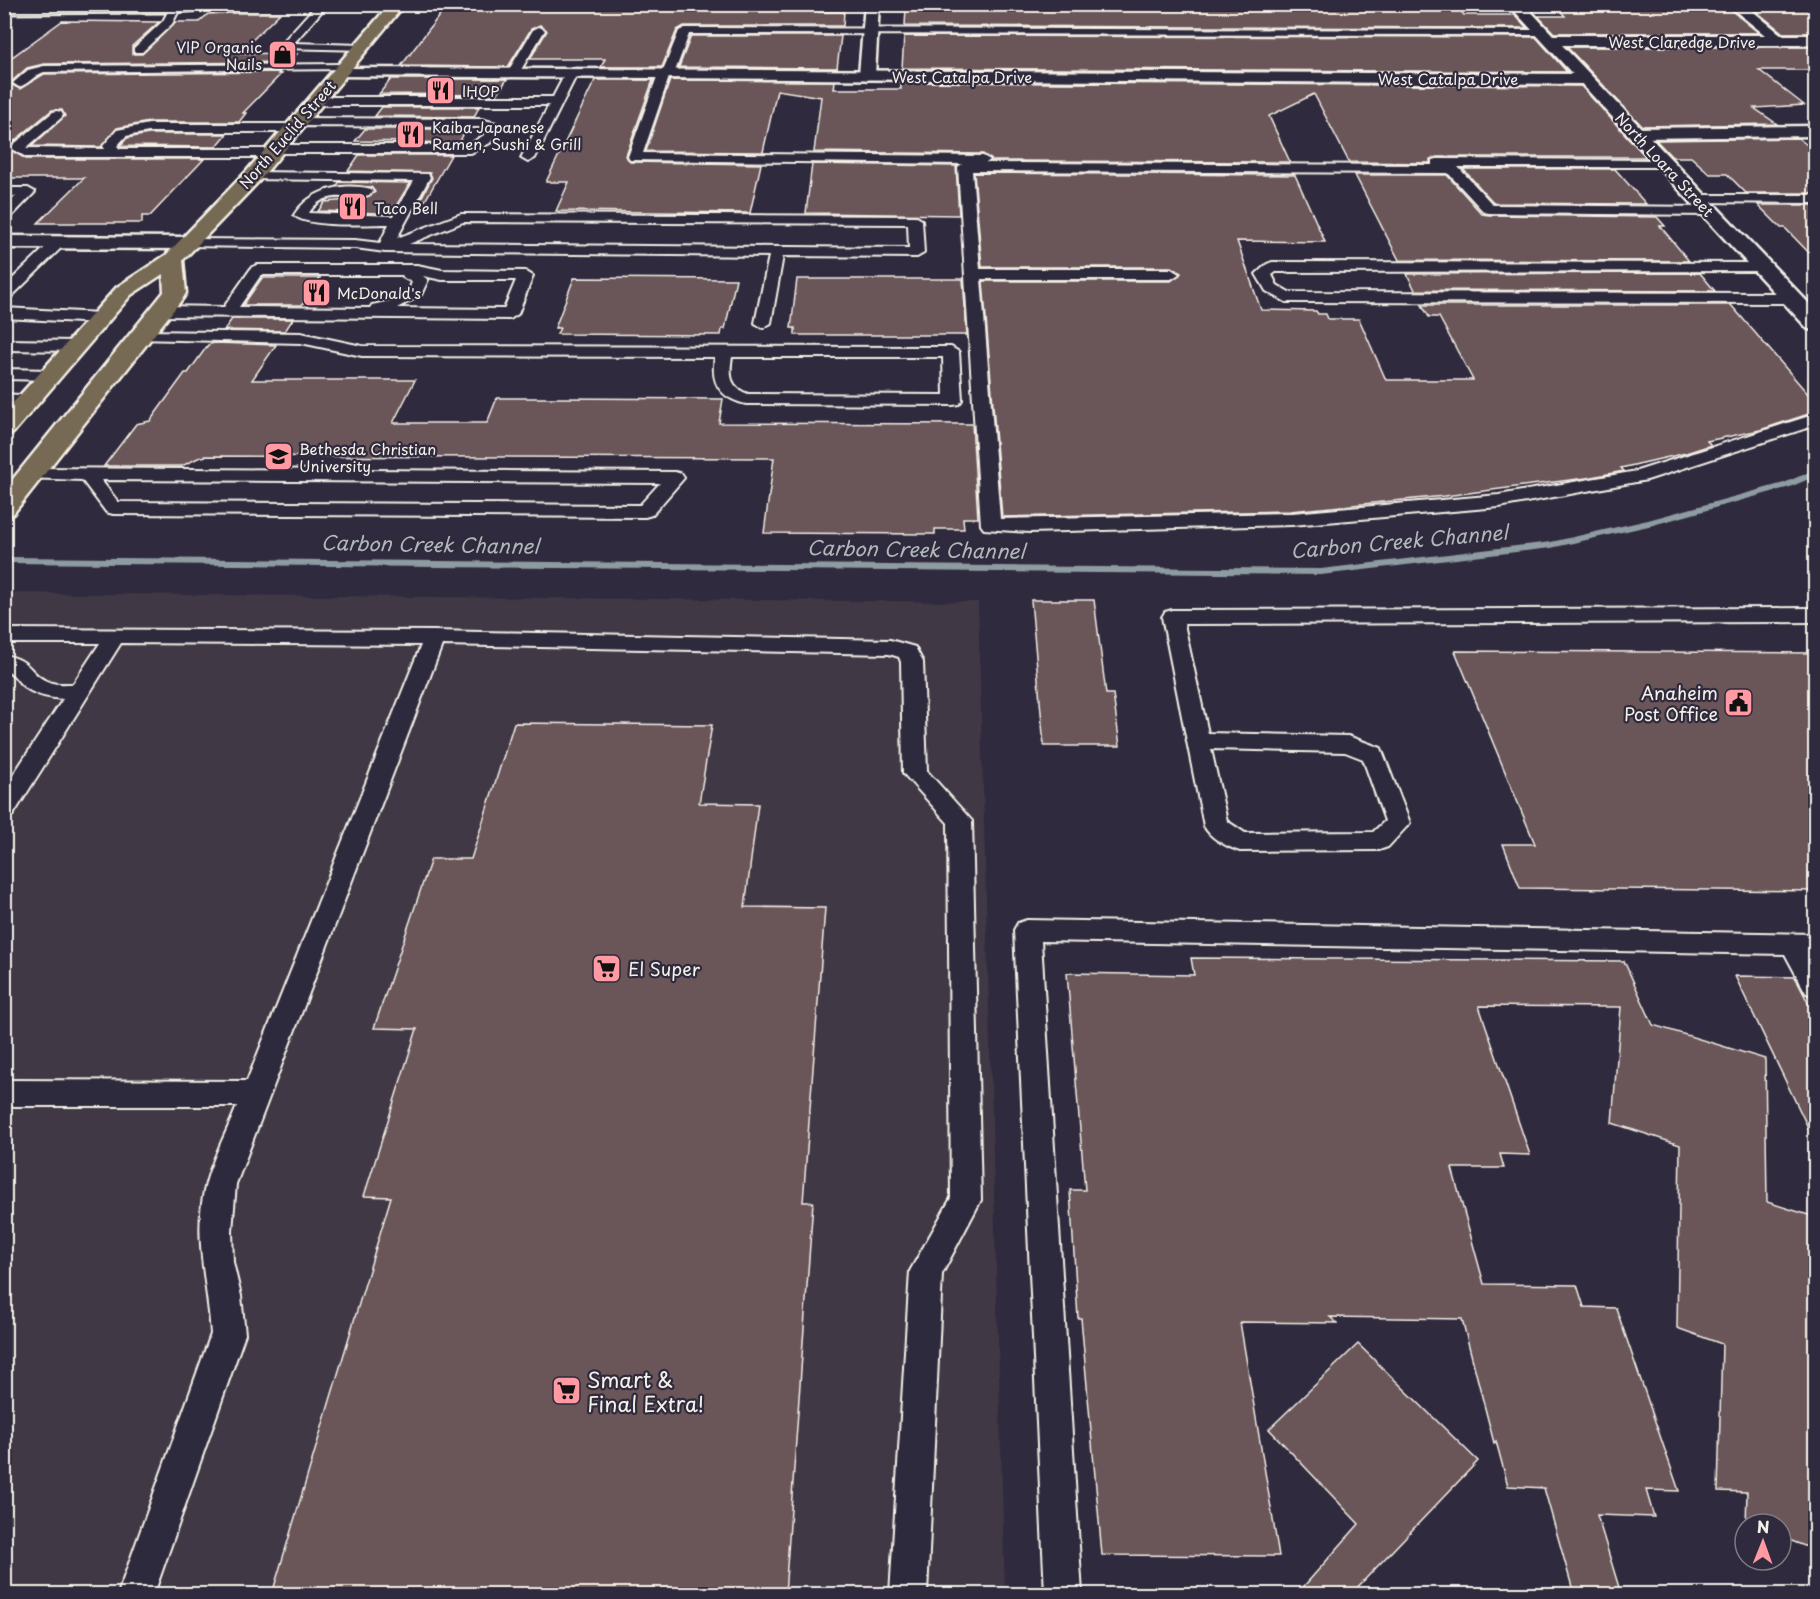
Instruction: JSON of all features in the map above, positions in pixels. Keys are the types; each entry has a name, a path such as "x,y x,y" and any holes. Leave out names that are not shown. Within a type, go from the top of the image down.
{"main road":[{"name":"North Euclid Street","path":"4,428 124,291 173,259 253,176 398,4"},
{"path":"4,508 175,293 173,259"}],"street":[{"path":"4,9 228,4"},
{"path":"867,75 872,4"},
{"name":"North Loara Street","path":"1515,4 1815,324"},
{"path":"1734,4 1781,41"},
{"name":"West Claredge Drive","path":"1545,37 1815,40"},
{"name":"West Catalpa Drive","path":"342,70 517,84 571,74 1585,79"},
{"path":"1636,133 1781,133 1815,130"},
{"path":"4,242 189,243"}],"lane":[{"path":"323,4 285,46 361,48"},
{"path":"138,50 168,22 176,6"},
{"path":"517,84 540,30"},
{"path":"1545,37 685,31 666,74 635,158 1665,164"},
{"path":"19,83 32,72 44,69 342,70"},
{"path":"528,158 571,74"},
{"path":"316,101 517,84 558,101"},
{"path":"26,153 18,148 57,115"},
{"path":"4,159 26,153 117,153 471,149 483,144 492,131 492,126 481,123 149,128 122,134 109,146 117,153"},
{"path":"1815,200 1703,205 1489,209 1452,169 965,167 991,525 1292,519 1498,501 1640,476 1815,418"},
{"path":"253,176 423,177 407,193 385,248"},
{"path":"4,192 28,192 4,216"},
{"path":"380,193 325,194 315,197 301,215 309,218 398,220"},
{"path":"189,243 355,244 385,248 917,253 915,220 461,218 385,248"},
{"path":"4,296 59,242"},
{"path":"284,270 302,243"},
{"path":"405,273 414,248"},
{"path":"763,323 777,251"},
{"path":"1763,268 1272,267 1264,274 1271,288 1286,297 1791,298"},
{"path":"228,312 257,270 405,273 425,276 444,291 427,305 373,309 303,308 293,313"},
{"path":"161,311 510,314 525,276 442,275 417,270 405,273 253,276"},
{"path":"373,309 395,304 416,292 420,280 405,273"},
{"path":"973,274 1171,274"},
{"path":"4,314 100,318"},
{"path":"142,336 301,338 362,351 724,354 951,352 953,400 746,399 726,390 721,372 724,354"},
{"path":"4,345 76,346"},
{"path":"4,374 51,375"},
{"path":"4,399 29,399"},
{"path":"32,474 87,474 675,478 645,511 113,508 87,474"},
{"path":"1198,741 1348,744 1373,754 1398,823 1379,841 1240,842 1216,826 1198,741 1172,617 1815,615"},
{"path":"4,636 434,638 890,647 907,652 912,663 915,773 960,821 966,1200 926,1271 909,1594"},
{"path":"4,809 115,636"},
{"path":"136,1594 228,1334 225,1296 217,1262 216,1231 221,1184 434,638"},
{"path":"4,662 14,663 31,681 49,691 79,692"},
{"path":"1063,1594 1027,930 1804,944 1815,985"},
{"path":"4,1093 257,1094"}],"shaded area":[{"path":"5,593 978,602 1005,1594 5,1594"}],"building":[{"path":"448,4 820,4 819,12 844,12 843,26 684,26 677,30 662,67 601,67 605,59 530,59 547,31 540,25 531,29 508,67 401,66"},
{"path":"1554,4 1691,4 1694,7 1727,7 1759,33 1554,33 1538,16 1565,16"},
{"path":"920,5 1457,7 1464,15 1515,15 1527,28 905,26 906,8 920,8"},
{"path":"1751,7 1815,7 1815,33 1783,33"},
{"path":"280,13 239,53 297,54 289,62 44,64 27,68 12,81 12,85 20,89 44,74 280,72 278,74 281,74 243,113 246,113 239,122 149,122 117,128 101,147 32,146 65,116 62,110 52,110 12,143 10,150 26,159 204,159 150,216 142,216 142,223 38,223 84,178 4,178 4,63 62,21 159,22 132,46 132,54 142,54 176,22 199,22 208,14"},
{"path":"691,36 841,36 837,68 679,67"},
{"path":"904,36 1536,37 1567,72 902,68"},
{"path":"1567,47 1815,47 1815,70 1759,70 1804,105 1754,108 1777,124 1642,126"},
{"name":"IHOP","path":"391,79 507,79 497,95 379,94"},
{"path":"595,80 653,80 626,156 630,162 761,164 750,213 556,211 569,182 546,182"},
{"path":"670,80 835,81 834,89 901,89 901,82 1581,86 1646,157 1437,157 1430,159 1430,163 1349,162 1314,94 1269,116 1290,162 992,161 983,154 814,152 821,97 777,90 763,152 646,151"},
{"path":"382,107 479,107 474,117 375,116"},
{"name":"Kaiba Japanese Ramen, Sushi & Grill","path":"365,129 466,129 459,143 355,141"},
{"path":"149,134 227,134 216,147 120,146 127,138"},
{"path":"1798,138 1815,151 1815,193 1746,193 1727,174 1710,174 1691,157 1672,157 1656,140"},
{"path":"359,155 451,155 422,206 417,206 432,178 430,173 348,171"},
{"path":"812,164 956,166 959,215 806,213"},
{"path":"1463,169 1615,169 1646,204 1494,203"},
{"path":"974,173 1295,175 1325,242 1237,241 1261,310 1316,311 1318,314 1326,314 1328,319 1359,319 1386,380 1473,380 1439,317 1429,317 1422,305 1731,305 1815,402 1815,412 1760,430 1707,441 1711,445 1686,453 1621,468 1624,471 1586,478 1445,496 1290,511 1002,517 983,281 1171,281 1181,273 1171,267 982,267"},
{"path":"1355,175 1447,175 1482,214 1489,215 1657,217 1665,226 1660,226 1689,261 1399,260"},
{"path":"339,182 410,183 396,206 385,206 380,213 318,211 325,202 360,199 375,192 371,187 337,186"},
{"path":"1758,205 1815,205 1815,259 1785,228 1781,228"},
{"path":"1700,273 1715,291 1415,290 1407,274"},
{"path":"262,278 320,278 302,305 243,305"},
{"path":"574,278 736,279 725,329 722,329 721,335 557,334 560,328 555,328"},
{"path":"797,279 963,279 967,335 795,335 795,328 791,328"},
{"path":"232,319 293,319 285,331 224,330"},
{"path":"214,343 276,345 252,380 415,380 393,423 487,423 497,398 556,398 723,399 719,423 972,424 978,518 963,518 964,529 935,529 935,534 764,533 774,458 206,456 182,466 104,466 136,424 150,421 185,373 188,373 208,345"},
{"path":"1031,600 1094,600 1106,694 1113,694 1120,746 1044,746"},
{"path":"1455,651 1815,653 1815,891 1520,888 1503,844 1535,844"},
{"path":"514,723 712,725 699,803 758,804 745,907 825,908 803,1202 813,1202 785,1594 272,1594 391,1197 364,1196 417,1029 374,1028 431,859 471,859"},
{"path":"1191,958 1624,961 1653,1025 1765,1059 1767,1202 1815,1217 1815,1550 1793,1542 1793,1512 1746,1512 1747,1492 1718,1491 1722,1344 1677,1328 1680,1145 1612,1123 1621,1007 1479,1006 1530,1155 1500,1154 1504,1168 1452,1168 1484,1284 1577,1285 1584,1307 1616,1308 1679,1491 1646,1490 1654,1517 1597,1515 1621,1594 1574,1594 1544,1488 1508,1486 1496,1441 1494,1443 1462,1319 1330,1317 1337,1323 1240,1322 1279,1556 1102,1555 1081,1318 1078,1318 1070,1190 1085,1190 1067,973 1194,975"},
{"path":"1735,976 1795,977 1815,1016 1815,1142"},
{"path":"1358,1344 1478,1461 1351,1594 1297,1594 1359,1524 1269,1429"}],"waterway":[{"name":"Carbon Creek Channel","path":"4,560 1321,572 1551,545 1650,523 1787,485 1816,472"}],"place":[{"name":"VIP Organic Nails","path":"283,55"},
{"name":"IHOP","path":"441,90"},
{"name":"Kaiba Japanese Ramen, Sushi & Grill","path":"411,135"},
{"name":"Taco Bell","path":"353,207"},
{"name":"McDonald's","path":"316,292"},
{"name":"Bethesda Christian University","path":"278,457"},
{"name":"Anaheim Post Office","path":"1739,702"},
{"name":"El Super","path":"607,968"},
{"name":"Smart & Final Extra!","path":"566,1391"}]}
